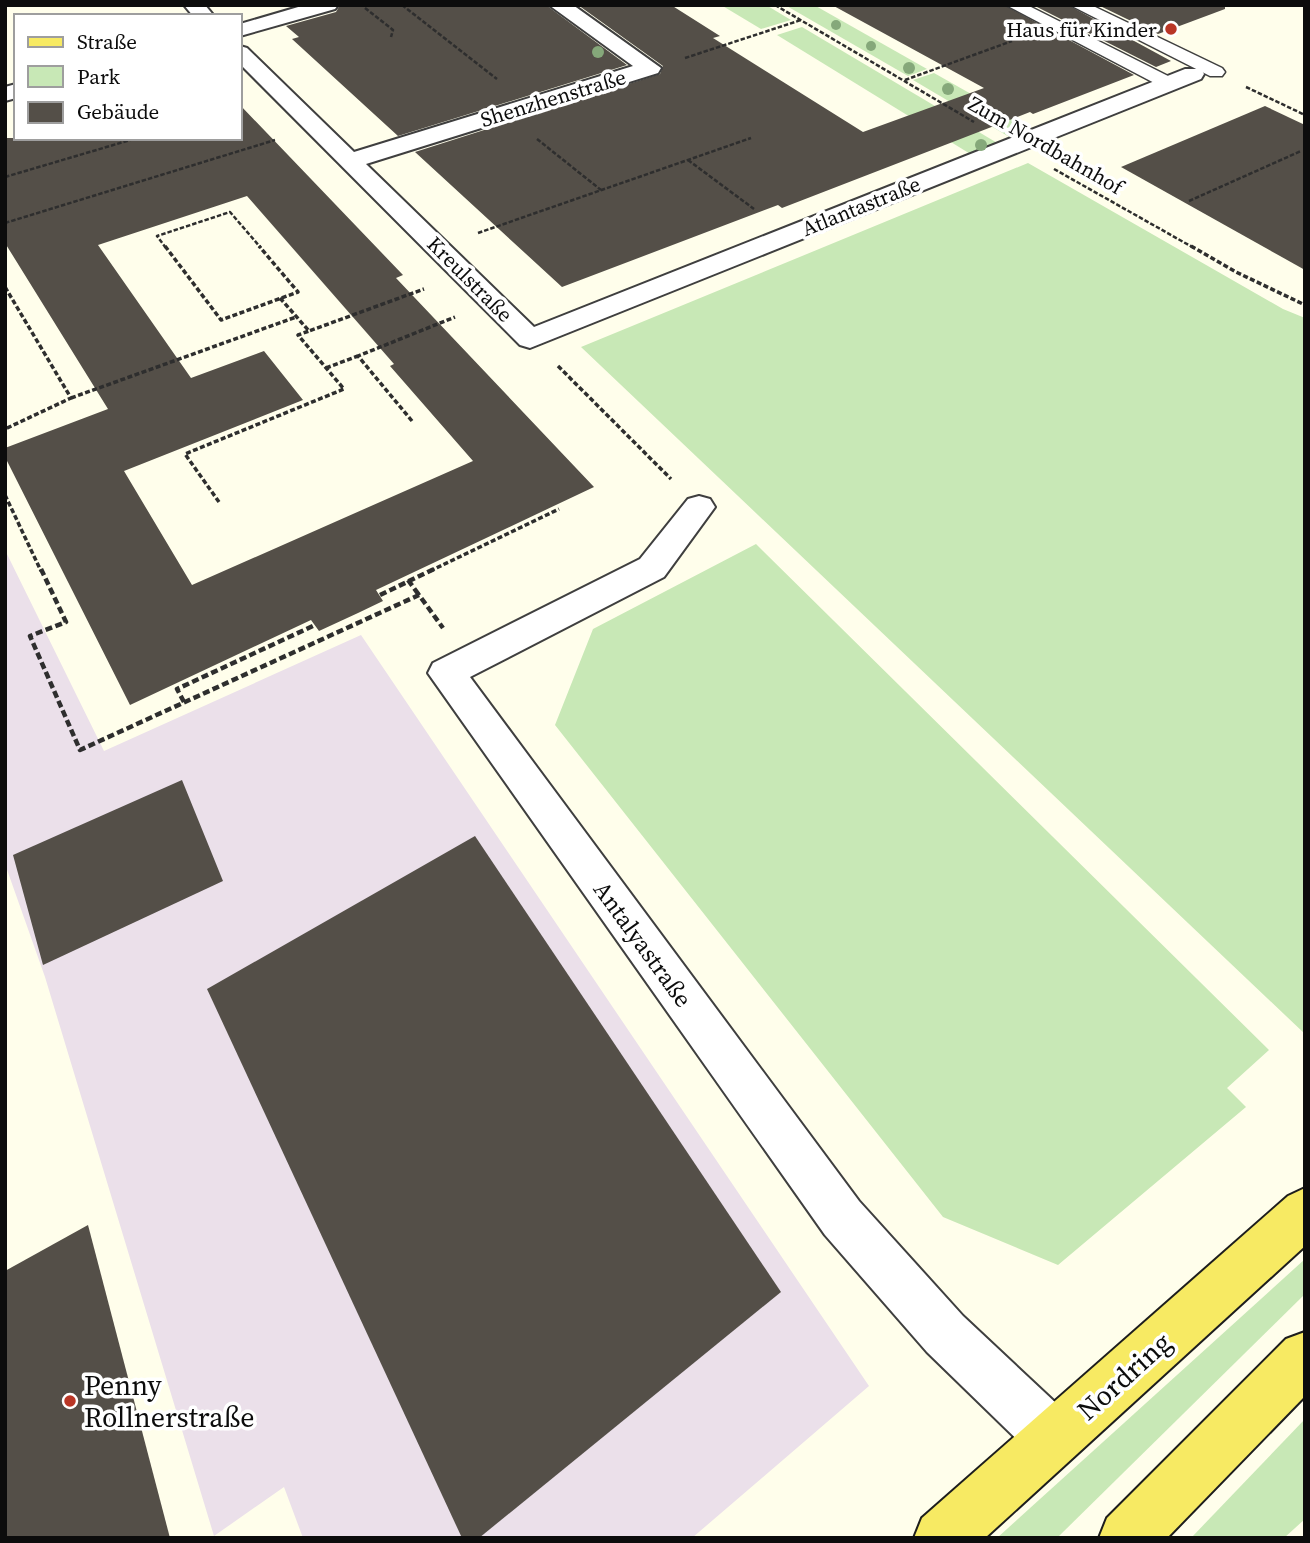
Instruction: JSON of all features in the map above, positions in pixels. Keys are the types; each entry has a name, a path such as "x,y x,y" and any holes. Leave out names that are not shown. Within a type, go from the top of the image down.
{"main road":[{"name":"Nordring","path":"942,1538 1305,1213"},
{"path":"1127,1538 1305,1358"}],"street":[{"path":"242,29 328,5"},
{"name":"Shenzhenstraße","path":"559,5 650,68"},
{"name":"Kreulstraße","path":"242,54 530,339"},
{"name":"Shenzhenstraße","path":"350,161 650,68"},
{"name":"Atlantastraße","path":"530,339 1168,83 1204,73"},
{"name":"Antalyastraße","path":"699,507 652,568 446,673 842,1218 945,1334 1054,1438"}],"lane":[{"path":"1014,5 1168,83"},
{"path":"1078,5 1204,73"}],"path":[{"path":"362,5 393,30 391,37"},
{"path":"402,5 531,105"},
{"name":"Zum Nordbahnhof","path":"775,5 1012,145 1237,272 1305,305"},
{"path":"650,68 801,20"},
{"path":"904,80 1054,25"},
{"path":"1204,73 1305,115"},
{"path":"505,113 601,191"},
{"path":"5,223 316,127"},
{"path":"437,247 751,138"},
{"path":"5,177 130,140"},
{"path":"1189,201 1301,151"},
{"path":"688,160 789,234"},
{"path":"230,212 298,292 280,298 221,320 157,236 230,212"},
{"path":"219,502 185,454 344,389 298,335 464,274"},
{"path":"5,288 71,398"},
{"path":"280,298 309,331"},
{"path":"326,368 457,316 496,305"},
{"path":"5,429 71,398 296,317"},
{"name":"Kreulstraße","path":"530,339 699,507"},
{"path":"358,356 412,421"},
{"path":"5,495 66,622 30,636 80,750 419,595"},
{"path":"380,595 559,509"},
{"path":"408,580 469,662"},
{"path":"184,702 177,689 314,625"}],"shaded area":[{"path":"5,550 104,751 361,635 869,1386 692,1538 303,1538 284,1487 214,1536 45,977 5,864"}],"green space":[{"path":"721,5 766,5 791,20 761,29"},
{"path":"785,5 814,5 927,69 908,76"},
{"path":"802,27 999,144 972,155 777,35"},
{"path":"934,73 1033,129 1011,138 913,80"},
{"path":"1028,163 1283,309 1305,318 1305,1034 581,347"},
{"path":"756,544 1269,1050 1227,1088 1246,1107 1058,1265 943,1217 555,725 593,629"},
{"path":"1305,1259 1305,1294 1057,1538 997,1538"},
{"path":"1305,1419 1305,1519 1284,1538 1191,1538"}],"building":[{"path":"340,5 546,5 627,65 398,136 292,39 299,37 286,26 336,12"},
{"path":"578,5 671,5 720,36 713,38 863,132 984,88 832,5 1004,5 1134,75 1033,114 1030,112 782,208 778,205 562,287 415,152 660,74 663,66"},
{"path":"1033,5 1068,5 1171,61 1156,67"},
{"path":"1098,5 1225,5 1225,9 1158,34"},
{"path":"1265,106 1305,125 1305,270 1121,167"},
{"path":"242,107 403,275 396,278 594,487 376,590 383,601 358,613 319,631 311,620 130,705 5,457 5,448 108,409 5,243 5,138 242,140","holes":["247,196 394,364 390,366 473,461 192,585 124,471 303,400 264,351 191,378 98,245"]},
{"path":"182,780 223,881 43,965 13,855"},
{"path":"475,836 781,1292 479,1538 462,1538 207,989"},
{"name":"Penny Rollnerstraße","path":"88,1225 170,1538 5,1538 5,1271"}],"place":[{"name":"Haus für Kinder","path":"1171,29"},
{"name":"Penny Rollnerstraße","path":"70,1401"}]}
